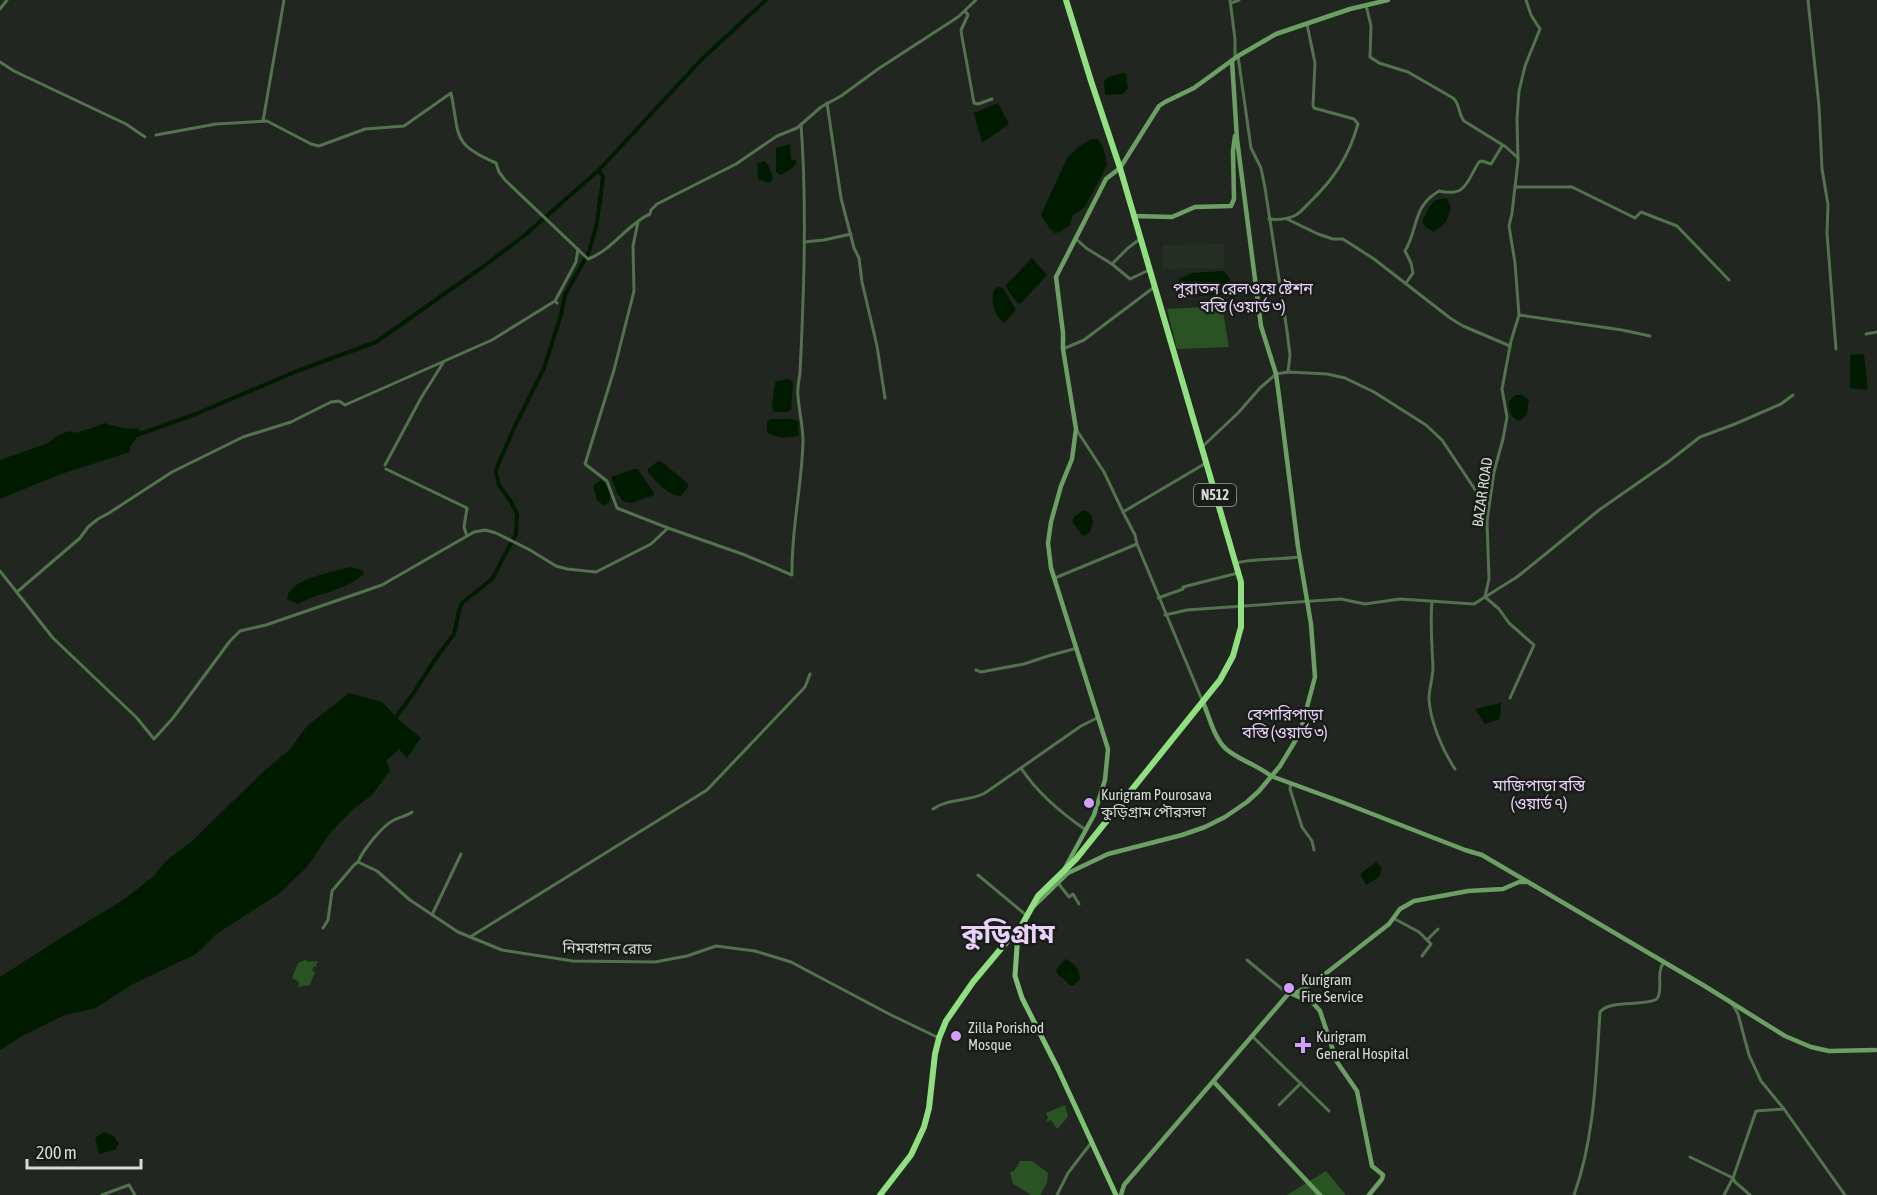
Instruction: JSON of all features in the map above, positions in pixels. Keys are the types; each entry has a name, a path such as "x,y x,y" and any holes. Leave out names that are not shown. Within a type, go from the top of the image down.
{"highway":[{"name":"N512","path":"1018,932 1038,896 1076,859 1220,680 1233,656 1241,627 1239,573 1120,168 1066,0"},
{"path":"880,1195 911,1155 924,1127 934,1054 946,1021 974,982 1009,939 1018,932"}],"main road":[{"path":"1018,932 1015,976 1022,998 1058,1069 1116,1195"}],"street":[{"path":"0,9 7,0"},
{"path":"263,121 284,0"},
{"path":"156,135 216,124 267,121 319,146 365,129 404,126 451,93 459,139 476,154 496,163 498,172 588,259 604,250 650,214 651,210 662,201 736,164 770,141 796,128 827,103 841,96 965,11 976,0"},
{"path":"978,875 1026,915 1068,873 1108,854 1182,835 1225,817 1259,791 1280,766 1300,733 1315,677 1311,624 1299,557 1276,374 1261,327 1236,131 1235,39 1230,2 1239,0"},
{"path":"1064,870 1094,815 1105,780 1108,749 1050,568 1048,543 1051,522 1076,445 1076,429 1056,277 1106,179 1120,168 1159,106 1194,88 1276,34 1365,5 1388,0"},
{"path":"1526,0 1540,29 1525,66 1519,91 1518,158 1509,226 1515,263 1516,300 1519,315 1650,336"},
{"path":"1808,0 1819,106 1822,169 1828,205 1827,232 1836,350"},
{"path":"1365,5 1371,26 1370,57 1379,63 1408,72 1453,98 1464,121 1518,158"},
{"path":"965,11 968,15 961,30 974,103 978,104 992,99"},
{"path":"1268,219 1296,215 1336,174 1349,151 1358,124 1354,119 1314,108 1315,63 1307,23"},
{"path":"1235,59 1251,148 1261,168 1287,331 1290,355 1288,372"},
{"path":"0,62 14,71 126,124 145,137"},
{"path":"827,103 841,198 854,248 859,258 864,292 877,345 885,398"},
{"path":"639,221 633,246 634,291 614,370 585,464 607,481 617,507 792,575 793,530 803,440 798,394 804,242 801,124"},
{"path":"1133,216 1172,217 1195,207 1231,206 1234,199 1233,151 1236,131"},
{"path":"1406,283 1413,273 1411,262 1405,251 1413,235 1420,208 1439,191 1457,193 1465,186 1479,162 1491,164 1502,146"},
{"path":"1515,186 1572,187 1635,218 1641,212 1677,226 1729,280"},
{"path":"1285,218 1318,234 1333,239 1343,239 1406,283 1450,318 1510,346"},
{"path":"804,242 851,234"},
{"path":"1075,238 1130,279 1149,270"},
{"path":"1112,264 1140,239"},
{"path":"16,592 80,538 98,519 172,472 243,437 291,422 332,402 339,401 345,405 403,380 492,340 556,302 576,262 578,249"},
{"path":"1064,349 1084,340 1154,287"},
{"name":"BAZAR ROAD","path":"1485,597 1489,579 1487,521 1494,472 1507,417 1502,389 1510,346 1519,315"},
{"path":"1866,334 1877,332"},
{"path":"444,361 421,398 386,467 467,508 464,527 467,536"},
{"path":"1201,448 1276,374 1288,372 1327,374 1345,378 1426,425 1442,440 1489,510"},
{"path":"1165,615 1187,610 1341,599 1365,604 1389,600 1474,604 1548,552 1599,510 1700,437 1781,404 1793,395"},
{"path":"1076,429 1104,471 1135,535 1165,615 1216,734 1225,748 1271,776 1482,855 1785,1036 1811,1047 1829,1051 1875,1050"},
{"path":"1123,512 1206,463"},
{"path":"0,571 53,638 136,718 154,739 174,718 230,641 240,632 366,592 402,575 467,536 485,530 517,543 556,566 567,570 596,572 651,543 668,528"},
{"path":"1054,578 1137,544"},
{"path":"1236,563 1299,557"},
{"path":"1158,598 1183,587 1239,573"},
{"path":"1485,597 1534,645 1510,698"},
{"path":"1432,602 1433,670 1429,699 1432,716 1446,754 1455,769"},
{"path":"976,670 981,672 1024,664 1077,648"},
{"path":"470,937 707,790 805,687 810,674"},
{"path":"933,809 945,802 978,797 1081,726 1097,718"},
{"path":"1021,768 1053,806 1086,830"},
{"path":"1291,783 1290,789 1302,827 1312,842 1314,850"},
{"path":"323,928 328,920 332,891 391,821 412,812"},
{"path":"432,915 461,854"},
{"name":"নিমবাগান রোড","path":"358,862 376,870 410,900 458,932 502,950 573,961 655,962 687,956 716,946 754,951 791,962 939,1038"},
{"path":"1121,1195 1124,1185 1289,993 1298,992 1320,978 1389,924 1400,909 1414,902 1468,891 1503,889 1519,882 1529,882"},
{"path":"1058,883 1069,897 1073,894 1079,904"},
{"path":"1393,918 1419,932 1431,944 1422,956"},
{"path":"1427,940 1438,929"},
{"path":"1247,960 1289,993 1313,1003 1320,1011 1337,1062 1357,1091 1372,1166 1383,1174 1382,1179 1369,1195"},
{"path":"1574,1195 1584,1160 1592,1111 1600,1012 1608,1006 1654,1002 1658,999 1660,995 1659,972 1664,962"},
{"path":"1732,1003 1738,1014 1749,1055 1761,1082 1785,1109 1845,1195"},
{"path":"1252,1035 1329,1111"},
{"path":"1214,1082 1320,1195"},
{"path":"1279,1105 1301,1083"},
{"path":"1724,1195 1733,1178 1756,1111 1785,1109"},
{"path":"1057,1195 1068,1173 1091,1143"},
{"path":"1690,1157 1733,1178 1750,1195"},
{"path":"102,1195 127,1185 131,1186 135,1195"},
{"path":"1113,1187 1124,1185"}],"shaded area":[{"path":"1123,73 1126,74 1128,88 1123,94 1105,95 1104,81"},
{"path":"998,103 1009,124 982,143 974,113"},
{"path":"1091,139 1098,139 1103,147 1107,164 1084,208 1073,215 1070,225 1055,233 1041,215 1067,158"},
{"path":"790,144 791,159 797,161 794,167 781,175 776,172 776,148"},
{"path":"764,161 773,178 770,183 758,179 757,164"},
{"path":"1447,198 1451,208 1446,222 1434,232 1422,222 1435,200"},
{"path":"1224,244 1224,268 1163,269 1162,245"},
{"path":"1032,258 1047,275 1018,304 1006,285"},
{"path":"1223,271 1230,282 1231,290 1228,294 1181,296 1179,279 1192,273"},
{"path":"998,287 1003,288 1016,310 1004,323 998,316 993,303 994,290"},
{"path":"1864,354 1868,390 1850,388 1850,355"},
{"path":"789,379 793,383 791,410 774,412 772,407 775,383"},
{"path":"1516,395 1522,395 1529,400 1527,414 1520,421 1512,416 1510,411 1509,401"},
{"path":"770,419 798,421 799,436 782,438 769,434 767,422"},
{"path":"104,423 124,428 137,428 141,432 130,447 130,452 61,474 0,499 0,460 46,444 69,431 75,433"},
{"path":"658,461 689,486 681,496 667,491 648,472 648,469"},
{"path":"638,469 654,495 632,503 624,502 617,493 611,477"},
{"path":"601,480 610,494 609,503 604,505 597,501 593,486"},
{"path":"1083,510 1090,513 1093,521 1090,532 1083,536 1072,522 1074,517"},
{"path":"349,567 363,570 364,574 348,585 298,604 287,599 295,586 303,581"},
{"path":"349,693 382,702 421,738 407,758 399,749 386,761 390,770 373,794 351,811 330,833 308,866 280,893 215,935 196,954 131,985 96,1008 65,1015 24,1035 0,1050 0,977 123,900 154,876 166,861 191,842 265,770 290,749 307,726"},
{"path":"1501,703 1500,719 1485,724 1475,709"},
{"path":"1376,862 1382,868 1379,877 1366,885 1360,874"},
{"path":"1065,959 1076,966 1078,972 1080,979 1073,986 1059,976 1056,970"},
{"path":"104,1132 114,1136 119,1144 115,1150 99,1154 95,1138"}],"green space":[{"path":"1222,306 1229,347 1177,349 1167,309"},
{"path":"305,960 319,962 312,970 315,972 310,985 298,987 299,982 292,978 298,963"},
{"path":"1065,1105 1068,1117 1057,1129 1051,1120 1046,1122 1048,1117 1046,1113"},
{"path":"1020,1161 1032,1161 1048,1173 1047,1183 1040,1195 1031,1195 1013,1184 1010,1172 1014,1171"},
{"path":"1326,1171 1346,1195 1287,1195"}],"waterway":[{"path":"137,435 196,414 297,371 376,342 525,235 599,170 701,60 766,0"},
{"path":"393,721 454,634 462,603 492,579 516,534 517,514 499,485 497,467 544,368 565,295 589,252 597,223 603,177 599,170"}],"place":[{"name":"Kurigram Pourosava কুড়িগ্রাম পৌরসভা","path":"1089,803"},
{"name":"Kurigram Fire Service","path":"1289,988"},
{"name":"Zilla Porishod Mosque","path":"956,1036"},
{"name":"Kurigram General Hospital","path":"1303,1045"}],"district":[{"name":"পুরাতন রেলওয়ে ষ্টেশন বস্তি (ওয়ার্ড ৩)","path":"1243,297"},
{"name":"বেপারিপাড়া বস্তি (ওয়ার্ড ৩)","path":"1285,723"},
{"name":"মাজিপাড়া বস্তি (ওয়ার্ড ৭)","path":"1539,794"},
{"name":"কুড়িগ্রাম","path":"1008,933"}]}
